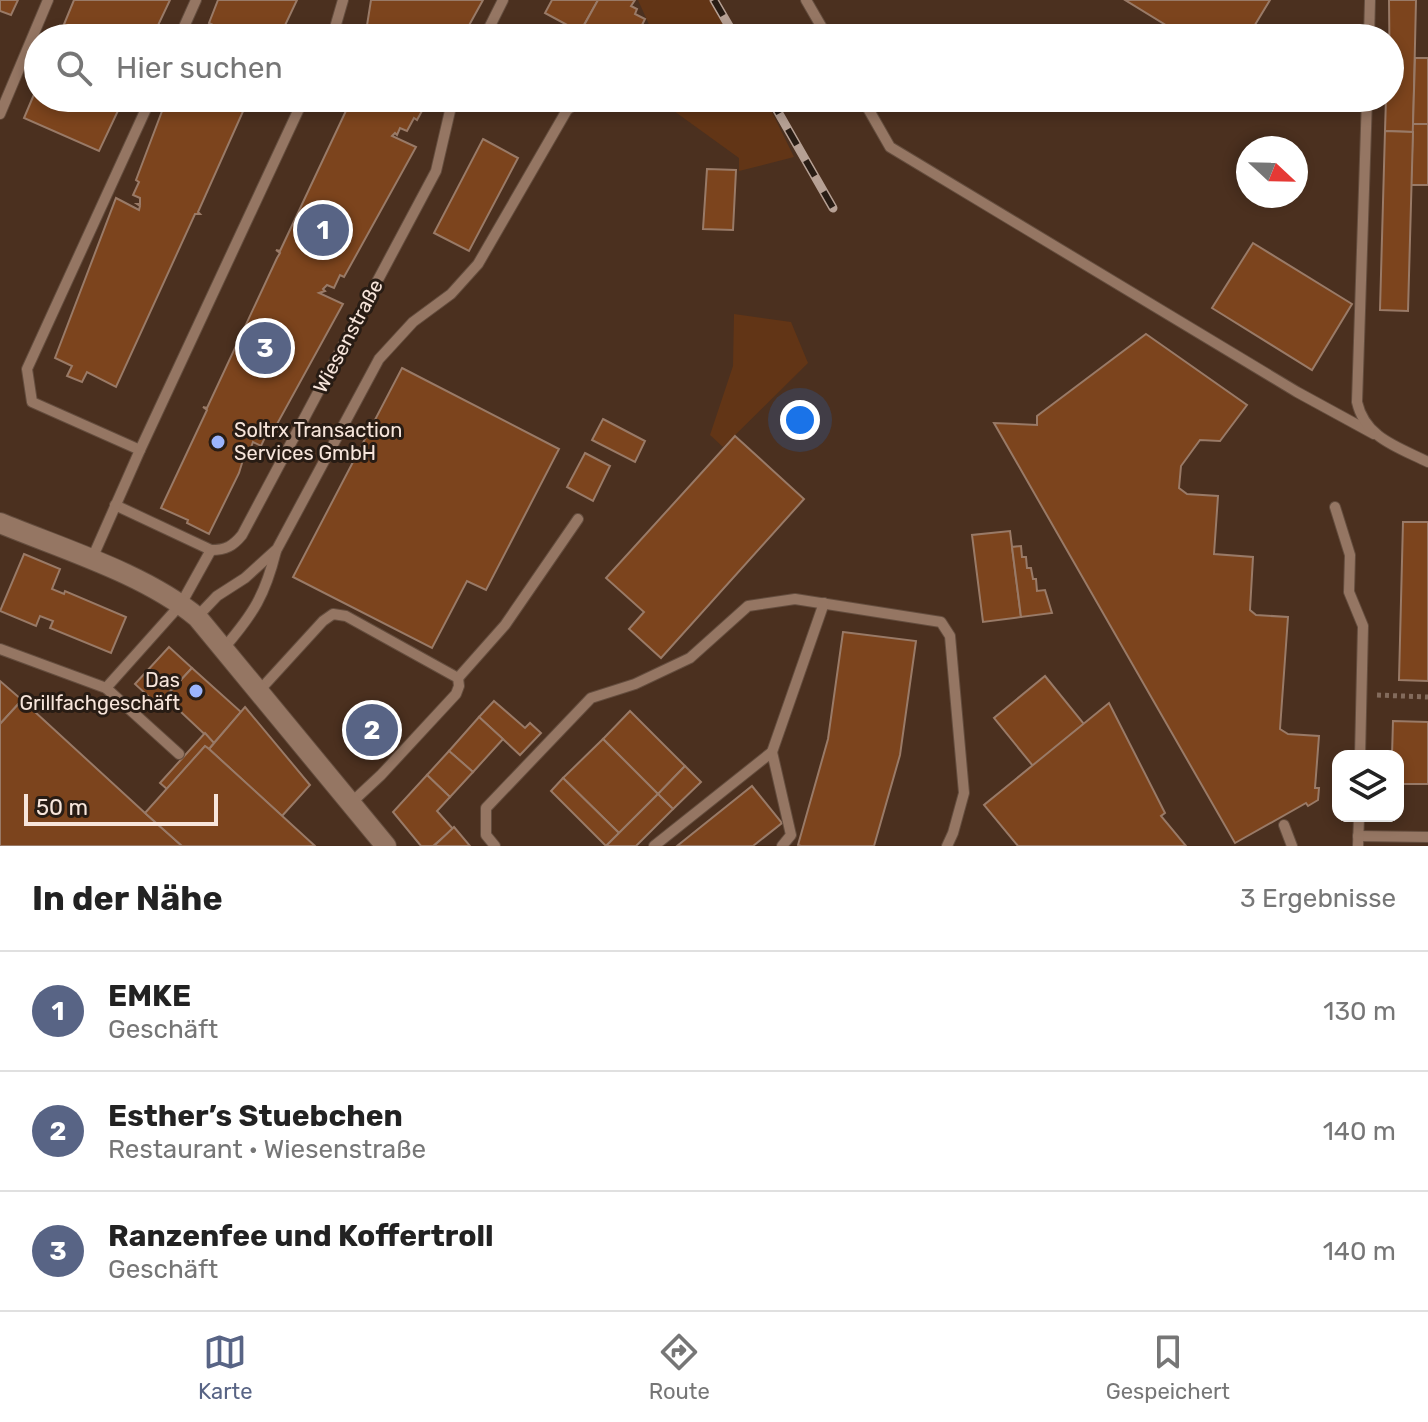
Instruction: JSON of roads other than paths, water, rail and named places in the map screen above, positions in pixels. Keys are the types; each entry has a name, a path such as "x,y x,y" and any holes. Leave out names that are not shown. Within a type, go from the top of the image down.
{"street":[{"path":"0,523 149,585 189,610 224,648 386,846"}],"lane":[{"path":"38,24 48,0"},
{"path":"185,24 196,0"},
{"path":"336,24 343,0"},
{"path":"491,24 503,0"},
{"path":"806,0 820,24"},
{"path":"1369,24 1370,0"},
{"path":"0,114 24,57"},
{"path":"140,450 32,402 27,369 145,112"},
{"path":"91,561 297,112"},
{"name":"Wiesenstraße","path":"211,550 223,550 242,535 436,171 450,112"},
{"path":"224,648 252,615 268,584 277,549 379,359 413,322 451,294 478,264 566,112"},
{"path":"870,112 890,147 1297,392 1428,462"},
{"path":"1367,112 1357,402 1365,425 1374,434"},
{"path":"115,505 211,550 189,610"},
{"path":"1335,507 1350,555 1349,592 1363,626 1360,750"},
{"path":"351,803 456,694 458,678 505,625 578,519"},
{"path":"106,688 189,610 245,578 277,549"},
{"path":"495,846 486,835 486,808 591,698 635,684 690,658 748,606 795,599 941,622 950,636 964,793 947,846"},
{"path":"782,846 791,835 772,752 824,603"},
{"path":"259,691 333,614 346,616 458,678"},
{"path":"0,649 106,688 179,754"},
{"path":"654,846 772,752"},
{"path":"1284,825 1292,846"},
{"path":"1358,841 1428,837"}],"railway":[{"path":"714,0 728,24"},
{"path":"778,112 833,208"}],"place":[{"name":"EMKE","path":"323,230"},
{"name":"Ranzenfee und Koffertroll","path":"265,348"},
{"name":"Soltrx Transaction Services GmbH","path":"218,442"},
{"name":"Das Grillfachgeschäft","path":"196,691"},
{"name":"Esther’s Stuebchen","path":"372,730"}]}
